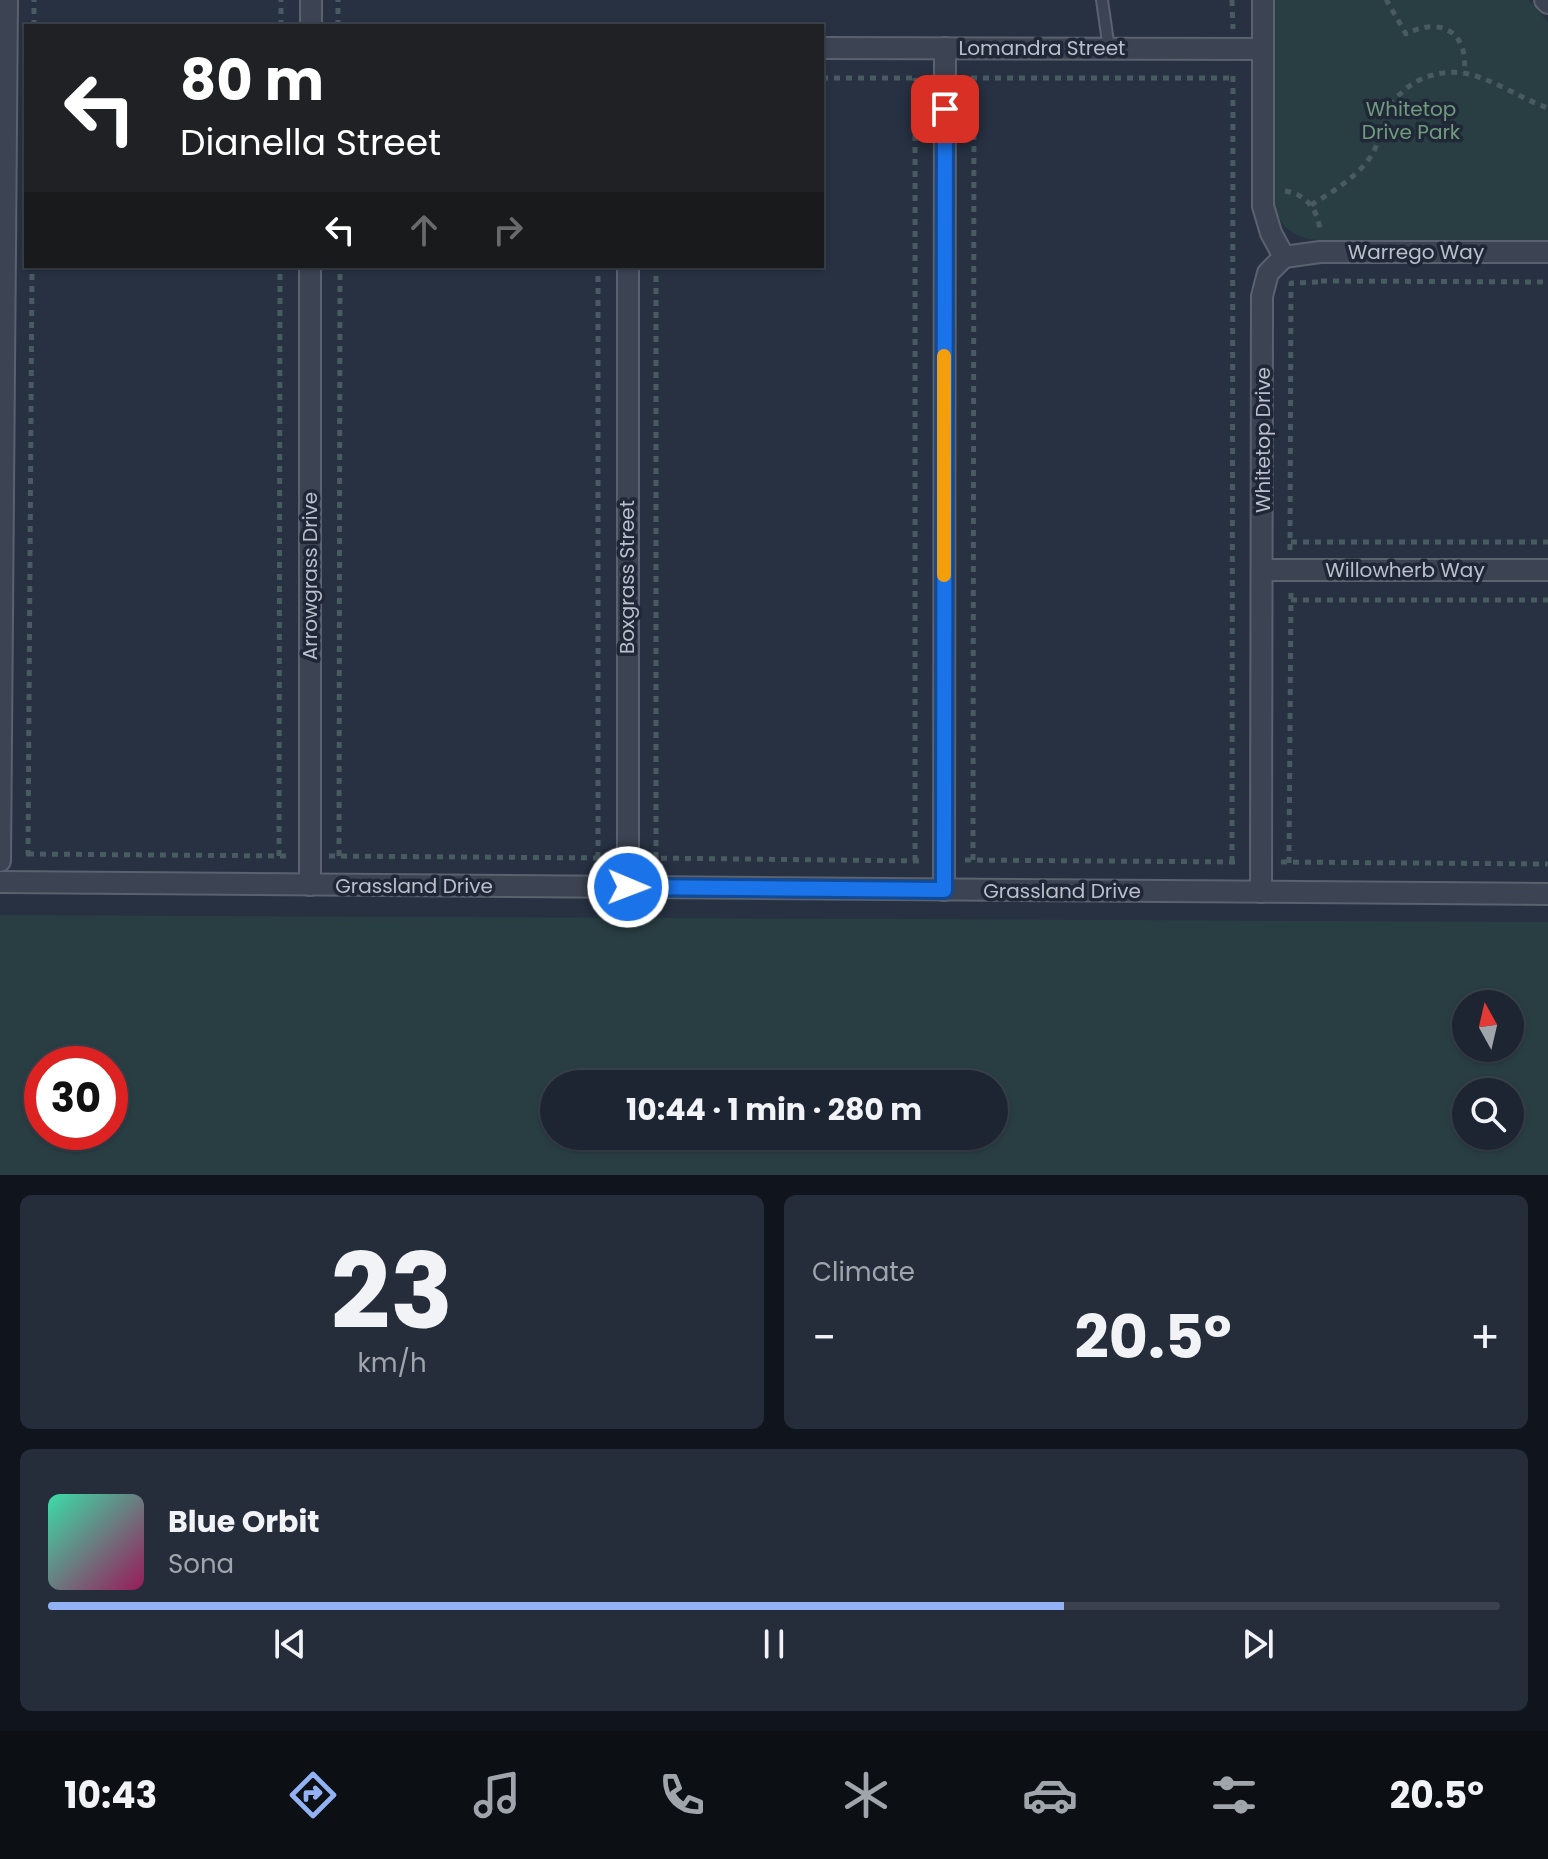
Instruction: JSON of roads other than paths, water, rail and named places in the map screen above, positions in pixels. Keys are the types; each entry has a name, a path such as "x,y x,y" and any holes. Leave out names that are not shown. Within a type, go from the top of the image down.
{"street":[{"path":"0,861 2,268 7,0"},
{"path":"311,0 311,24"},
{"path":"1263,0 1265,216 1284,257"},
{"name":"Lomandra Street","path":"824,48 1263,49"},
{"path":"944,890 945,48"},
{"name":"Warrego Way","path":"1284,257 1320,252 1548,252"},
{"name":"Whitetop Drive","path":"1261,892 1262,296 1268,273 1284,257"},
{"name":"Arrowgrass Drive","path":"310,268 310,885"},
{"name":"Boxgrass Street","path":"628,268 628,887"},
{"name":"Willowherb Way","path":"1262,570 1548,570"},
{"name":"Grassland Drive","path":"0,882 1548,894"}],"lane":[{"path":"1102,0 1109,49"}],"park label":[{"name":"Whitetop Drive Park","path":"1411,120"}]}
